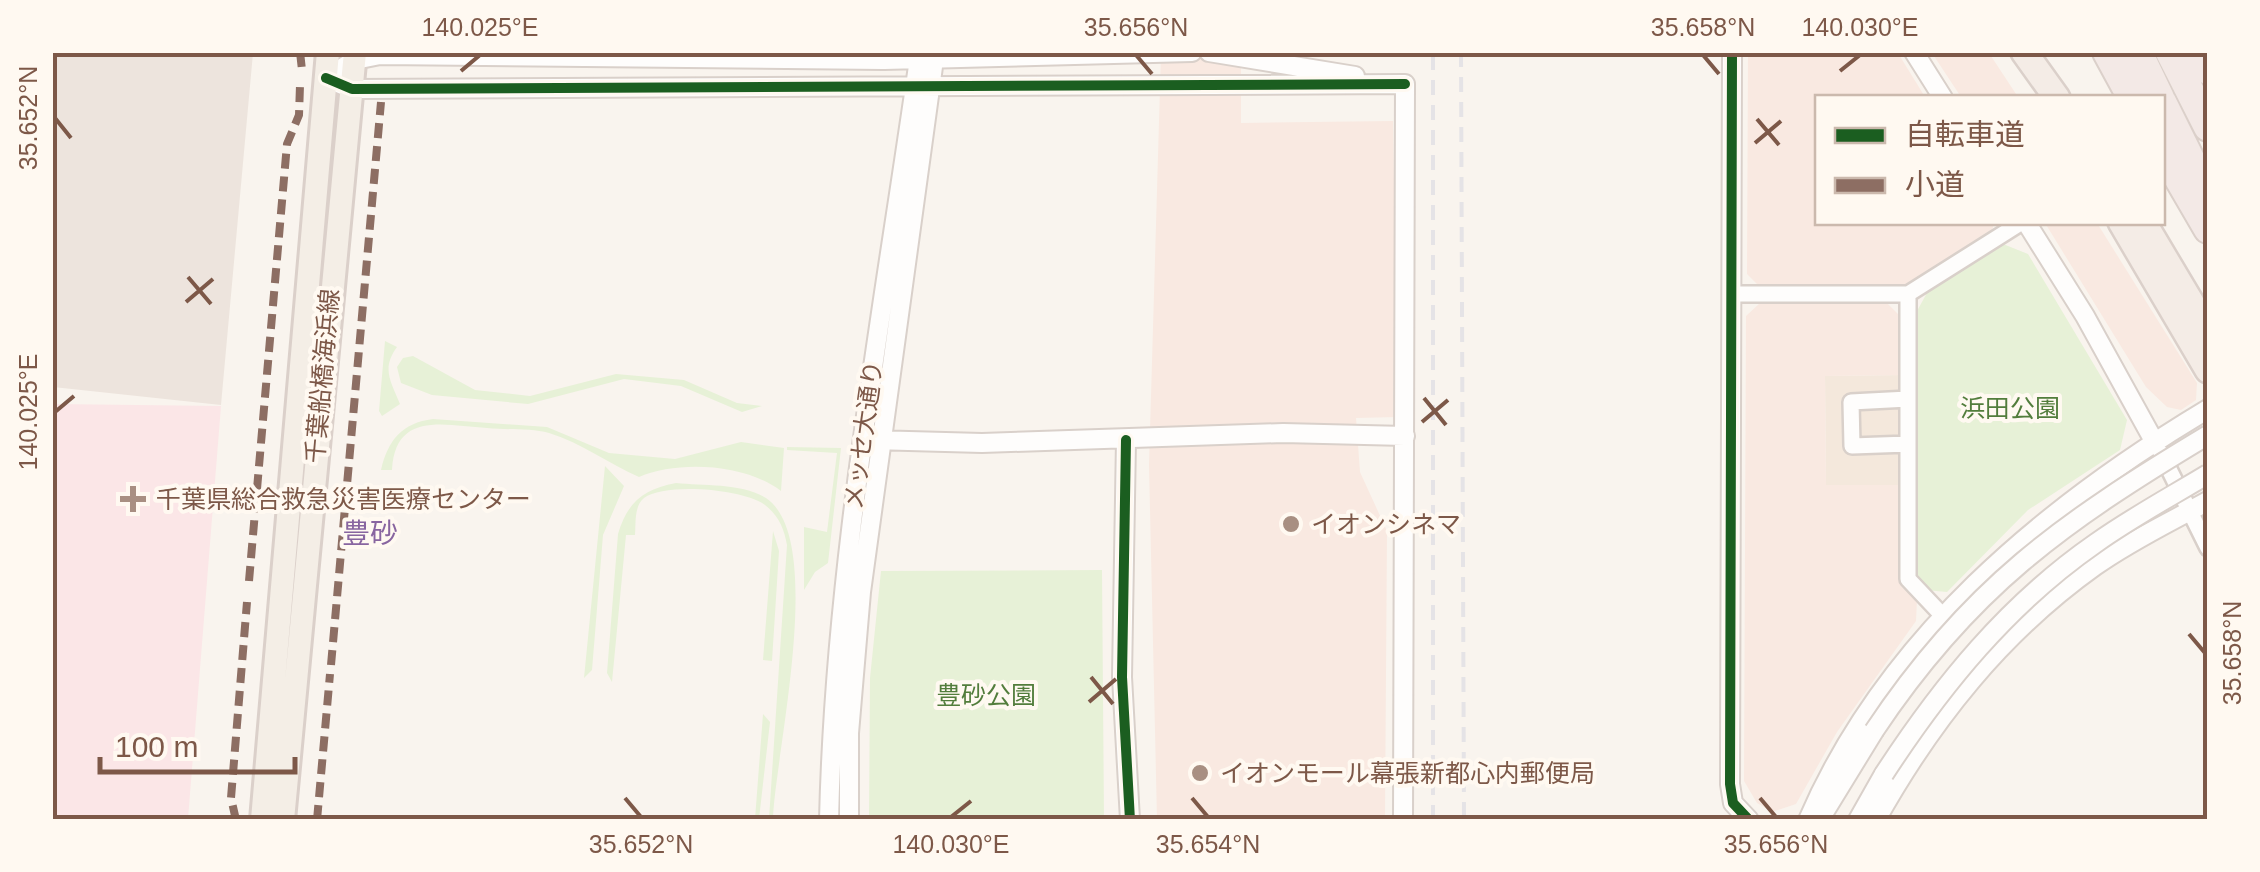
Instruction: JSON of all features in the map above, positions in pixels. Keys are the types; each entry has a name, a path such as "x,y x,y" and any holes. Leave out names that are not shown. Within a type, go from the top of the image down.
{"highway":[{"path":"2007,52 2048,94"},
{"path":"2024,52 2048,94"},
{"path":"2107,52 2130,95"},
{"path":"2138,52 2159,95"},
{"path":"2170,52 2208,127"},
{"path":"2200,52 2208,70"},
{"path":"2165,108 2208,196"},
{"path":"2165,155 2208,229"},
{"path":"2123,225 2208,370"},
{"path":"2145,225 2208,331"}],"main road":[{"name":"千葉船橋海浜線","path":"262,820 328,52"},
{"name":"千葉船橋海浜線","path":"282,820 355,56"}],"street":[{"path":"1192,52 380,55 355,56 326,78 352,89 1405,84"},
{"path":"1209,52 1405,84"},
{"path":"1732,52 1730,784 1733,803 1749,820"},
{"path":"1914,52 1941,95"},
{"name":"メッセ大通り","path":"829,820 834,678 862,439 927,55"},
{"path":"1403,820 1405,84"},
{"name":"メッセ大通り","path":"850,820 852,677 922,88"},
{"path":"1731,294 1908,294 2019,225"},
{"path":"2026,225 2085,316 2154,441 2199,506 2208,548"},
{"path":"1908,294 1908,579 1942,616"},
{"path":"1908,399 1851,402 1852,446 1908,444"},
{"path":"1808,820 1862,721 1942,616 2052,515 2154,441 2208,409"},
{"path":"862,439 1126,440 1283,433 1406,436"},
{"path":"1820,820 1874,731 1934,648 2017,563 2071,520 2208,435"},
{"path":"1126,440 1122,678 1130,820"},
{"path":"1858,820 1884,774 1950,680 2033,592 2096,542 2208,474"},
{"path":"1876,820 1961,690 2040,608 2096,566 2199,506"}],"shaded area":[{"path":"53,52 253,53 221,405 53,387"},
{"path":"1161,53 1241,53 1241,123 1393,121 1398,417 1356,418 1360,472 1387,531 1385,819 1157,820 1149,465"},
{"path":"1748,53 1898,53 1924,95 1815,95 1815,225 1994,225 1992,231 1915,283 1901,286 1760,287 1747,274"},
{"path":"1932,53 1989,53 2017,95 1960,95"},
{"path":"2046,225 2098,225 2197,383 2196,400 2181,410 2167,407 2146,387"},
{"path":"1886,302 1902,318 1904,375 1825,376 1826,485 1905,485 1901,586 1917,600 1916,621 1837,732 1796,804 1772,812 1757,803 1744,781 1746,316 1760,303"},
{"path":"1904,375 1905,485 1826,485 1825,376"},
{"path":"53,404 221,406 188,819 53,820"}],"green space":[{"name":"浜田公園","path":"2003,244 2028,254 2127,420 2120,450 2028,510 1947,592 1925,590 1916,571 1917,311 1928,291"},
{"path":"385,341 397,347 389,369 400,404 382,416 379,411"},
{"path":"413,356 475,390 530,396 616,374 684,380 737,403 762,406 742,412 681,386 624,379 528,404 432,395 401,383 397,367 403,358"},
{"path":"433,419 547,427 609,453 675,459 741,442 784,448 781,491 750,475 712,467 673,468 639,477 549,433 439,424 412,430 395,451 392,470 381,470 398,435 413,424"},
{"path":"787,447 841,448 828,563 815,572 804,590 804,527 827,532 837,453"},
{"path":"605,466 624,486 603,535 592,670 584,678"},
{"path":"676,483 735,487 757,493 766,498 784,521 793,556 796,600 773,819 769,819 787,545 780,522 770,509 755,499 705,490 669,490 641,501 635,535 626,535 612,682 607,673 618,534 638,499 654,489"},
{"path":"773,531 779,551 772,661 763,660"},
{"name":"豊砂公園","path":"1102,570 1104,819 869,819 870,678 881,571"},
{"path":"763,714 770,722 759,819 755,819"}],"railway":[{"path":"1433,52 1433,820"},
{"path":"1461,52 1464,820"}],"marked path":[{"path":"300,52 302,70"},
{"path":"249,581 287,144 299,115 300,85"},
{"path":"331,665 381,102"},
{"path":"236,820 231,798 247,602"},
{"path":"317,820 330,674"}],"cycle path":[{"path":"1732,52 1730,784 1733,803 1749,820"},
{"path":"326,78 352,89 1405,84"},
{"path":"1126,440 1122,677 1130,820"}],"place":[{"name":"千葉県総合救急災害医療センター","path":"133,499"},
{"name":"イオンシネマ","path":"1291,524"},
{"name":"イオンモール幕張新都心内郵便局","path":"1200,773"}],"district":[{"name":"豊砂","path":"370,533"}]}
